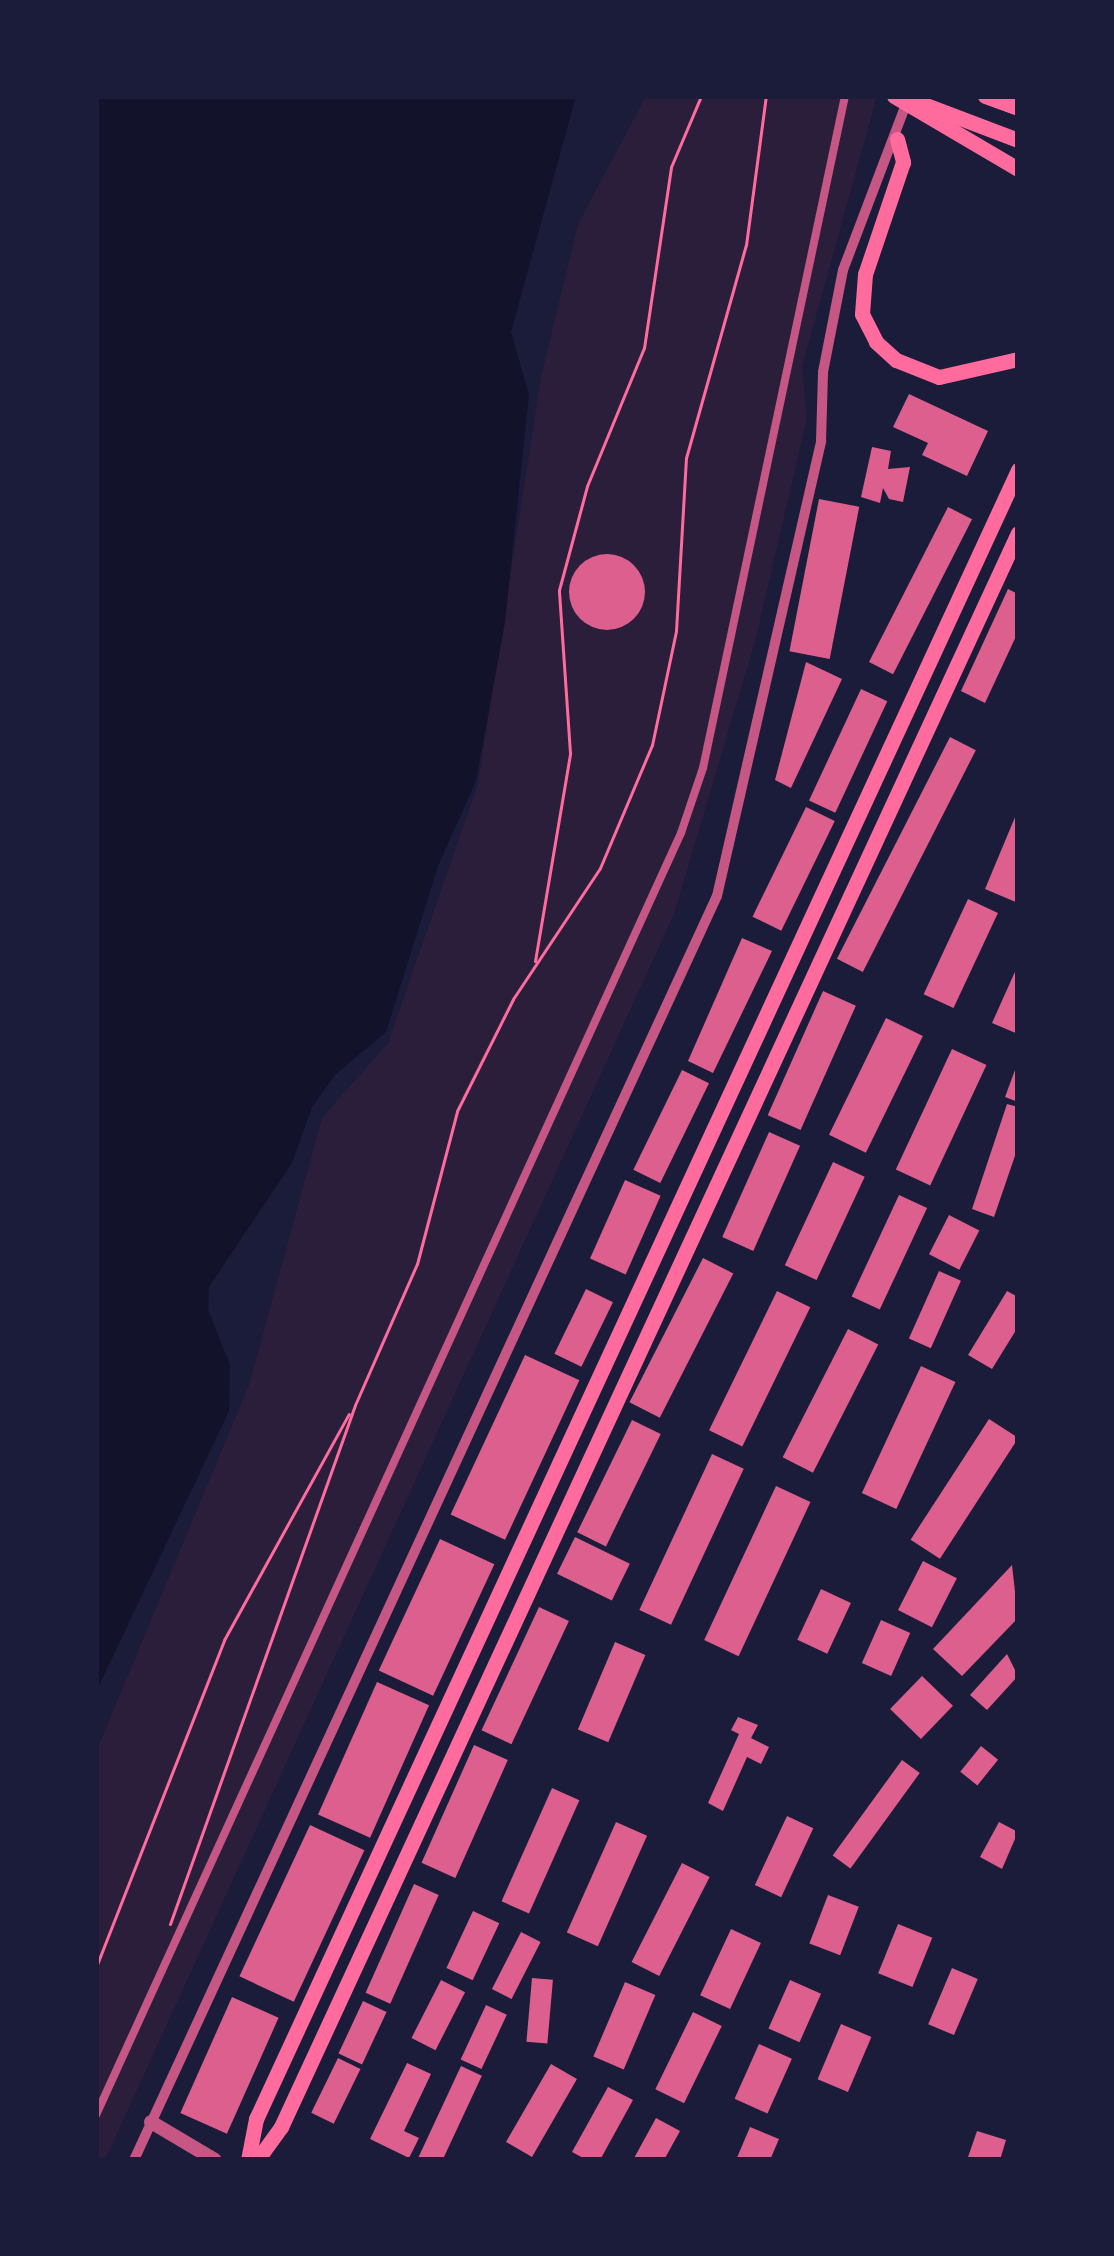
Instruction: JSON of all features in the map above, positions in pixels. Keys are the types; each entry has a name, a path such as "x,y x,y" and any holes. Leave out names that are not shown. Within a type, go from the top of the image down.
{"main road":[{"path":"902,96 1018,140"},
{"path":"902,96 1018,169"},
{"path":"985,96 1018,108"},
{"path":"897,139 903,162 866,274 862,314 876,342 896,360 939,377 1018,359"},
{"path":"252,2160 256,2119 1018,470"},
{"path":"252,2160 280,2127 1018,532"}],"street":[{"path":"96,2115 681,833 703,768 845,96"},
{"path":"134,2160 717,896 821,441 823,372 843,271 897,139 902,96"},
{"path":"152,2122 215,2160"}],"path":[{"path":"535,963 570,754 559,590 587,486 644,348 664,195 700,96"},
{"path":"172,1944 168,1913 355,1405 417,1264 457,1111 535,963 585,895 623,820 668,693 686,458 746,245 766,96"},
{"path":"96,1967 224,1640 355,1405"}],"shaded area":[{"path":"96,96 576,96 511,332 529,395 505,622 476,781 438,866 386,1032 335,1075 312,1107 292,1163 209,1287 208,1310 230,1365 229,1411 96,1692"},
{"path":"646,96 877,96 802,367 807,418 756,638 674,914 105,2160 96,2160 96,1752 249,1385 322,1118 388,1043 478,784 541,377 578,224"}],"building":[{"path":"909,394 988,431 967,476 922,455 928,443 893,427"},
{"path":"872,447 891,451 888,469 910,467 903,502 889,499 883,488 880,503 861,497"},
{"path":"819,499 859,507 830,659 789,651"},
{"path":"948,507 972,519 893,674 869,662"},
{"path":"607,554 634,565 645,592 634,619 607,630 580,619 569,592 580,565"},
{"path":"1008,589 1018,594 1018,632 985,703 961,691"},
{"path":"806,662 842,679 791,788 775,780"},
{"path":"861,689 887,701 835,813 809,800"},
{"path":"950,737 976,750 863,972 837,959"},
{"path":"806,807 835,821 781,931 753,917"},
{"path":"1018,810 1018,903 985,889"},
{"path":"968,899 998,913 954,1008 924,994"},
{"path":"742,938 772,951 713,1073 688,1061"},
{"path":"1018,965 1018,1034 992,1023"},
{"path":"823,991 856,1006 801,1130 768,1115"},
{"path":"886,1018 923,1036 866,1153 829,1135"},
{"path":"952,1049 986,1065 930,1186 896,1170"},
{"path":"682,1070 709,1083 660,1183 633,1170"},
{"path":"1018,1071 1018,1102 1005,1097"},
{"path":"1007,1104 1018,1107 1018,1147 994,1217 972,1209"},
{"path":"769,1132 800,1146 753,1251 722,1237"},
{"path":"833,1162 865,1177 817,1280 785,1265"},
{"path":"625,1180 661,1196 626,1274 590,1259"},
{"path":"899,1195 927,1208 880,1310 852,1297"},
{"path":"949,1215 979,1230 959,1270 929,1254"},
{"path":"703,1258 733,1273 660,1418 629,1402"},
{"path":"939,1271 961,1281 931,1348 909,1339"},
{"path":"586,1289 613,1302 581,1367 554,1354"},
{"path":"777,1291 810,1307 742,1447 709,1430"},
{"path":"1007,1291 1018,1297 1018,1327 992,1369 968,1355"},
{"path":"848,1329 878,1344 813,1473 783,1457"},
{"path":"525,1355 579,1380 505,1540 451,1515"},
{"path":"921,1366 955,1382 896,1509 862,1493"},
{"path":"989,1419 1018,1439 940,1559 911,1540"},
{"path":"632,1420 661,1434 606,1546 577,1532"},
{"path":"712,1454 744,1469 671,1625 639,1610"},
{"path":"776,1486 810,1502 739,1656 704,1640"},
{"path":"575,1537 630,1564 612,1601 557,1574"},
{"path":"440,1539 494,1564 433,1696 379,1670"},
{"path":"923,1561 957,1578 932,1627 898,1610"},
{"path":"1012,1565 1018,1618 962,1676 933,1649"},
{"path":"821,1589 851,1603 827,1654 797,1640"},
{"path":"539,1607 569,1621 511,1744 482,1730"},
{"path":"881,1620 910,1633 891,1676 862,1663"},
{"path":"615,1642 645,1655 608,1742 578,1729"},
{"path":"1007,1654 1018,1676 987,1710 970,1695"},
{"path":"922,1676 953,1706 921,1739 890,1709"},
{"path":"377,1682 429,1705 370,1838 318,1814"},
{"path":"738,1717 758,1725 751,1738 769,1747 761,1764 747,1757 723,1811 708,1803 739,1734 731,1730"},
{"path":"474,1745 508,1760 455,1878 422,1863"},
{"path":"981,1746 998,1760 977,1785 960,1772"},
{"path":"902,1760 920,1773 850,1868 833,1855"},
{"path":"552,1788 579,1800 529,1913 502,1901"},
{"path":"787,1816 813,1828 781,1897 755,1885"},
{"path":"616,1822 647,1836 598,1946 567,1933"},
{"path":"999,1822 1018,1832 1002,1869 980,1857"},
{"path":"310,1825 364,1850 294,2002 239,1976"},
{"path":"682,1863 710,1877 659,1976 632,1962"},
{"path":"414,1884 439,1895 390,2004 366,1993"},
{"path":"828,1895 859,1907 840,1955 809,1944"},
{"path":"473,1911 499,1923 473,1980 446,1968"},
{"path":"898,1924 932,1938 912,1987 878,1973"},
{"path":"731,1929 761,1943 730,2009 700,1995"},
{"path":"521,1932 541,1942 512,1999 492,1989"},
{"path":"952,1968 978,1979 954,2035 928,2024"},
{"path":"532,1978 553,1980 547,2044 526,2042"},
{"path":"441,1980 465,1992 436,2050 411,2038"},
{"path":"790,1980 821,1994 800,2042 768,2028"},
{"path":"625,1982 655,1995 624,2069 593,2057"},
{"path":"232,1997 279,2018 227,2134 180,2113"},
{"path":"363,2001 387,2012 362,2065 338,2054"},
{"path":"486,2005 507,2015 481,2069 461,2059"},
{"path":"693,2012 722,2026 684,2103 655,2089"},
{"path":"841,2024 871,2037 848,2092 818,2079"},
{"path":"759,2044 792,2059 767,2113 735,2099"},
{"path":"338,2058 360,2069 334,2124 311,2113"},
{"path":"407,2063 431,2074 404,2131 419,2138 409,2158 370,2139"},
{"path":"551,2064 577,2079 532,2157 506,2142"},
{"path":"461,2066 482,2076 443,2160 417,2160"},
{"path":"608,2087 633,2100 600,2160 587,2160 572,2152"},
{"path":"656,2118 680,2131 664,2160 633,2160"},
{"path":"750,2127 779,2139 770,2160 736,2160"},
{"path":"977,2131 1006,2140 1000,2160 967,2160"}]}
